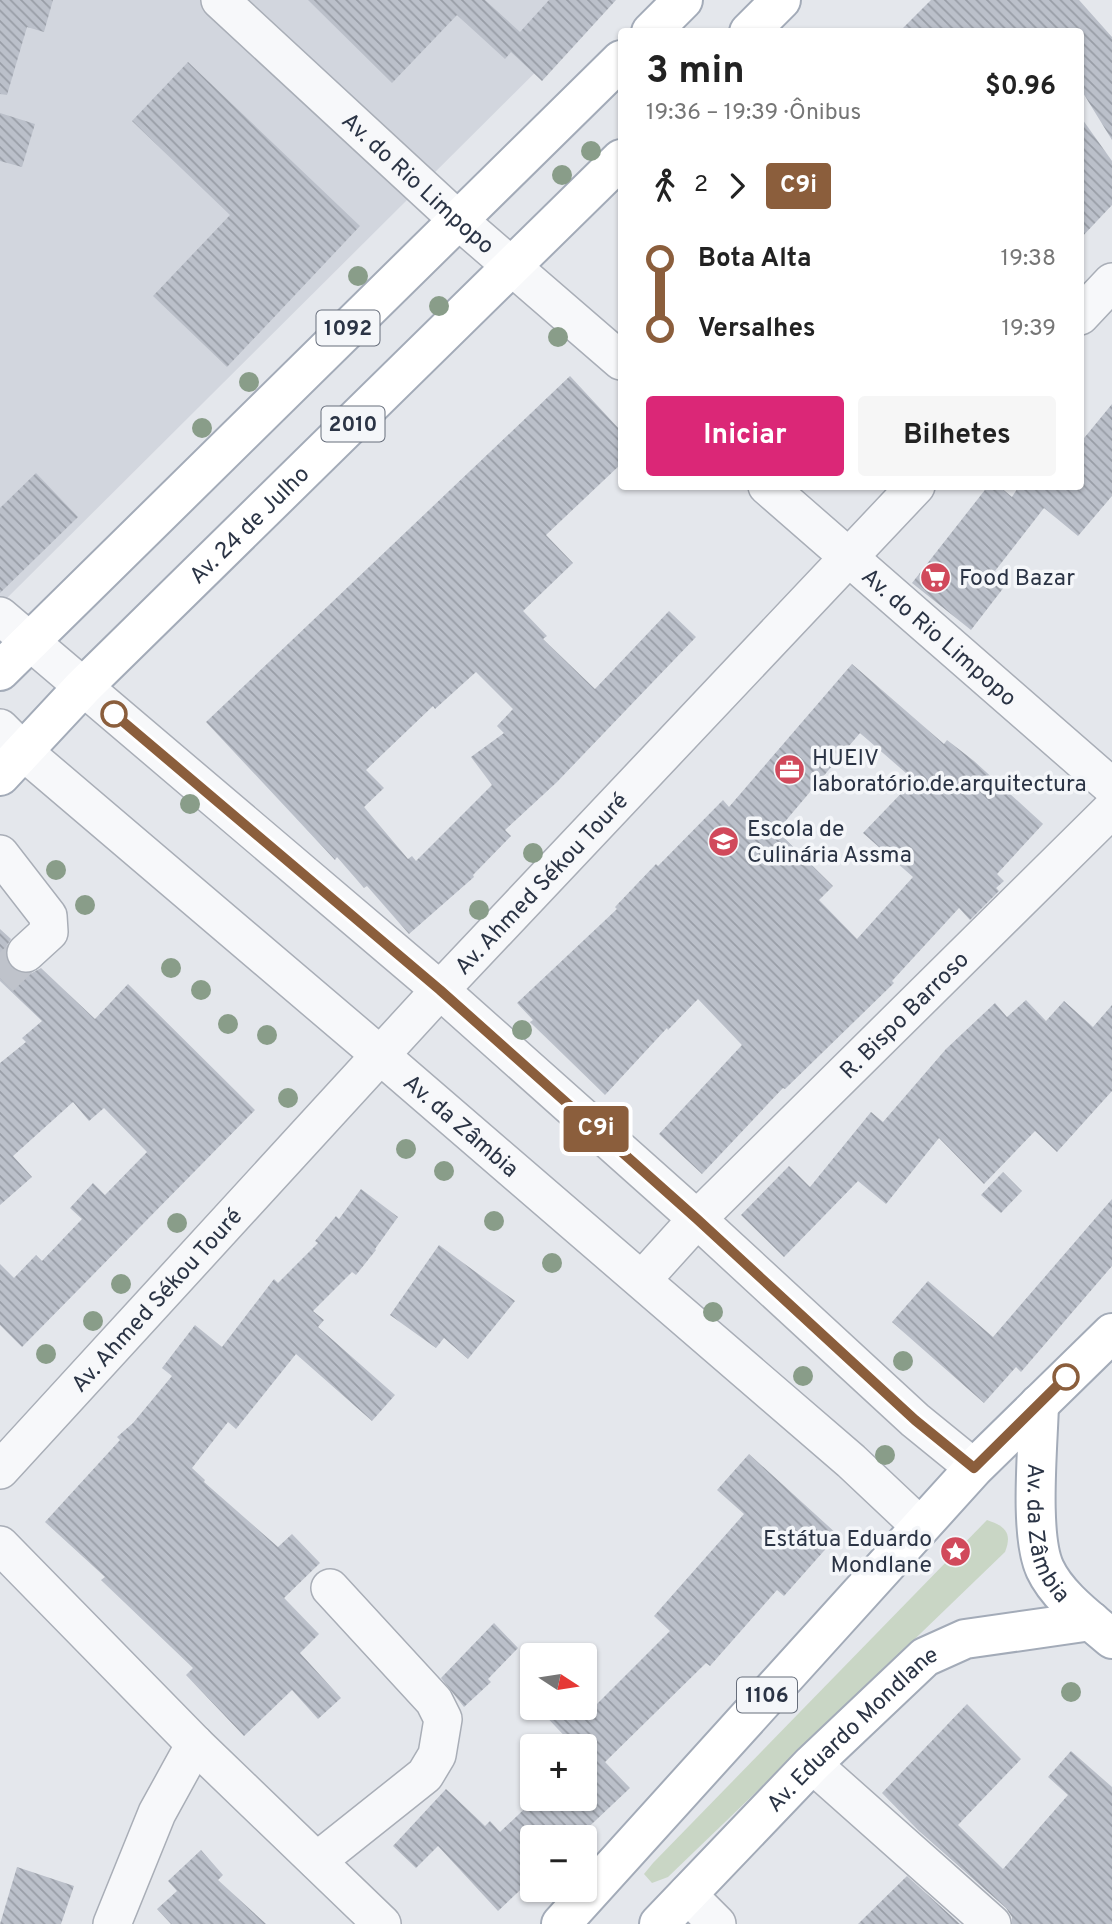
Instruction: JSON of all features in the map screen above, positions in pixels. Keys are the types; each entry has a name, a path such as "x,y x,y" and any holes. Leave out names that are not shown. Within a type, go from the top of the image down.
{"main road":[{"path":"655,28 683,0"},
{"path":"753,28 780,0"},
{"name":"1092","path":"31,641 618,64"},
{"name":"Av. 24 de Julho","path":"8,752 95,697 618,162"},
{"path":"0,671 31,641"},
{"name":"1106","path":"561,1924 974,1468 1112,1333"},
{"name":"Av. da Zâmbia","path":"1039,1404 1036,1503 1039,1546 1045,1569 1060,1590 1102,1630"},
{"name":"Av. Eduardo Mondlane","path":"659,1924 812,1764 925,1657 965,1639 1102,1630"}],"street":[{"name":"Av. do Rio Limpopo","path":"220,0 458,220 618,358"},
{"path":"1084,312 1112,282"},
{"name":"Av. do Rio Limpopo","path":"771,490 1112,787"},
{"name":"Av. Ahmed Sékou Touré","path":"0,1470 440,990 912,490"},
{"path":"0,616 440,990 697,1219 915,1420 974,1468"},
{"name":"Av. da Zâmbia","path":"8,752 380,1055 851,1461 920,1526"},
{"name":"R. Bispo Barroso","path":"642,1280 697,1219 1112,809"},
{"path":"0,854 48,916 49,932 26,953"},
{"path":"0,1545 195,1744 382,1924"},
{"path":"317,1861 425,1775 437,1755 443,1719 434,1700 330,1588"},
{"path":"122,1918 157,1813 195,1744"},
{"path":"812,1764 992,1924"},
{"path":"687,1894 717,1924"}],"shaded area":[{"path":"0,0 608,0 0,605"}],"green space":[{"path":"987,1520 1005,1531 1008,1539 1005,1552 668,1877 652,1883 644,1874 653,1863"}],"building":[{"path":"0,0 53,0 44,32 27,27 7,95 0,94"},
{"path":"308,0 485,0 520,32 549,0 616,0 542,81 511,52 505,59 457,15 392,83"},
{"path":"931,0 1079,0 1112,37 1112,140 1084,94 1084,28 903,28"},
{"path":"188,62 360,226 227,367 153,296 230,215 132,121"},
{"path":"0,113 35,124 22,167 0,161"},
{"path":"1084,122 1112,161 1112,205 1084,235"},
{"path":"570,376 618,428 618,467 546,535 573,563 523,611 547,636 543,639 595,689 669,611 696,637 557,782 505,830 511,836 474,877 409,934 367,886 364,888 337,857 335,860 206,722","holes":["476,672 513,709 497,726 504,733 471,757 492,785 416,861 412,856 408,859 364,807 384,788 366,770 433,706 435,709"]},
{"path":"1112,404 1112,496 1078,536 1044,508 995,571 1008,582 971,630 912,583 985,490 1004,490 1012,497 1016,490 1084,490 1084,438"},
{"path":"36,473 78,517 0,593 0,508"},
{"path":"852,664 944,744 947,740 974,761 1043,824 997,874 1004,881 996,888 999,891 970,920 959,908 892,981 894,983 785,1089 783,1088 702,1174 659,1134 742,1045 698,999 605,1095 530,1022 533,1020 517,1003 617,909 615,907 656,864 658,866 723,800 729,807","holes":["860,733 914,780 863,833 913,877 857,939 819,900 833,886 777,831"]},
{"path":"0,929 11,939 6,947 5,957 11,968 30,974 41,968 95,1019 128,984 255,1110 22,1347 0,1325 0,1264 14,1278 36,1255 42,1261 82,1219 70,1208 93,1183 105,1195 147,1152 104,1108 89,1121 73,1102 13,1156 32,1177 0,1205 0,1063 26,1042 22,1038 42,1021 0,981"},
{"path":"1026,1000 1046,1021 1064,1001 1093,1027 1112,1005 1112,1091 1057,1152 1035,1131 984,1184 939,1138 886,1204 858,1181 784,1257 741,1215 789,1166 810,1187 871,1112 883,1122 946,1049 995,1003 1007,1017"},
{"path":"1003,1172 1022,1191 1001,1213 981,1195"},
{"path":"361,1189 398,1217 356,1275 352,1272 313,1311 324,1320 318,1327 395,1395 372,1421 296,1354 236,1429 228,1422 192,1468 204,1482 278,1547 292,1534 320,1563 284,1598 319,1634 300,1653 341,1698 318,1719 292,1690 244,1736 186,1675 193,1668 101,1580 105,1577 45,1522 120,1440 117,1437 133,1423 172,1376 162,1368 195,1325 222,1347 274,1279 278,1283 318,1243 315,1241 336,1216 339,1219"},
{"path":"1112,1199 1112,1266 1021,1372 1016,1367 984,1403 892,1322 928,1281 993,1337"},
{"path":"439,1245 515,1301 468,1359 444,1338 436,1348 390,1315"},
{"path":"749,1454 838,1535 784,1596 777,1590 710,1666 706,1663 605,1762 630,1788 591,1825 520,1825 520,1890 498,1911 438,1846 416,1868 393,1846 446,1789 485,1826 490,1821 500,1832 522,1811 597,1811 597,1734 563,1734 549,1720 597,1720 597,1704 670,1631 654,1616 744,1514 717,1490"},
{"path":"494,1623 518,1648 488,1679 491,1682 464,1707 441,1678"},
{"path":"967,1704 1021,1759 958,1825 1003,1869 1068,1795 1048,1777 1071,1751 1112,1787 1112,1924 1012,1924 1012,1917 1006,1908 919,1831 882,1793"},
{"path":"201,1850 223,1875 218,1880 266,1924 171,1924 157,1909 177,1891 168,1881"},
{"path":"17,1867 74,1886 61,1924 0,1924"},
{"path":"907,1876 960,1924 858,1924"}],"tunnel":[{"path":"0,978 26,953"}],"bus line":[{"name":"C9i","path":"114,714 440,990 697,1219 915,1420 974,1468 1066,1377"}],"place":[{"name":"Food Bazar","path":"936,577"},
{"name":"HUEIV laboratório.de.arquitectura","path":"789,770"},
{"name":"Escola de Culinária Assma","path":"724,841"},
{"name":"Estátua Eduardo Mondlane","path":"955,1551"}]}
